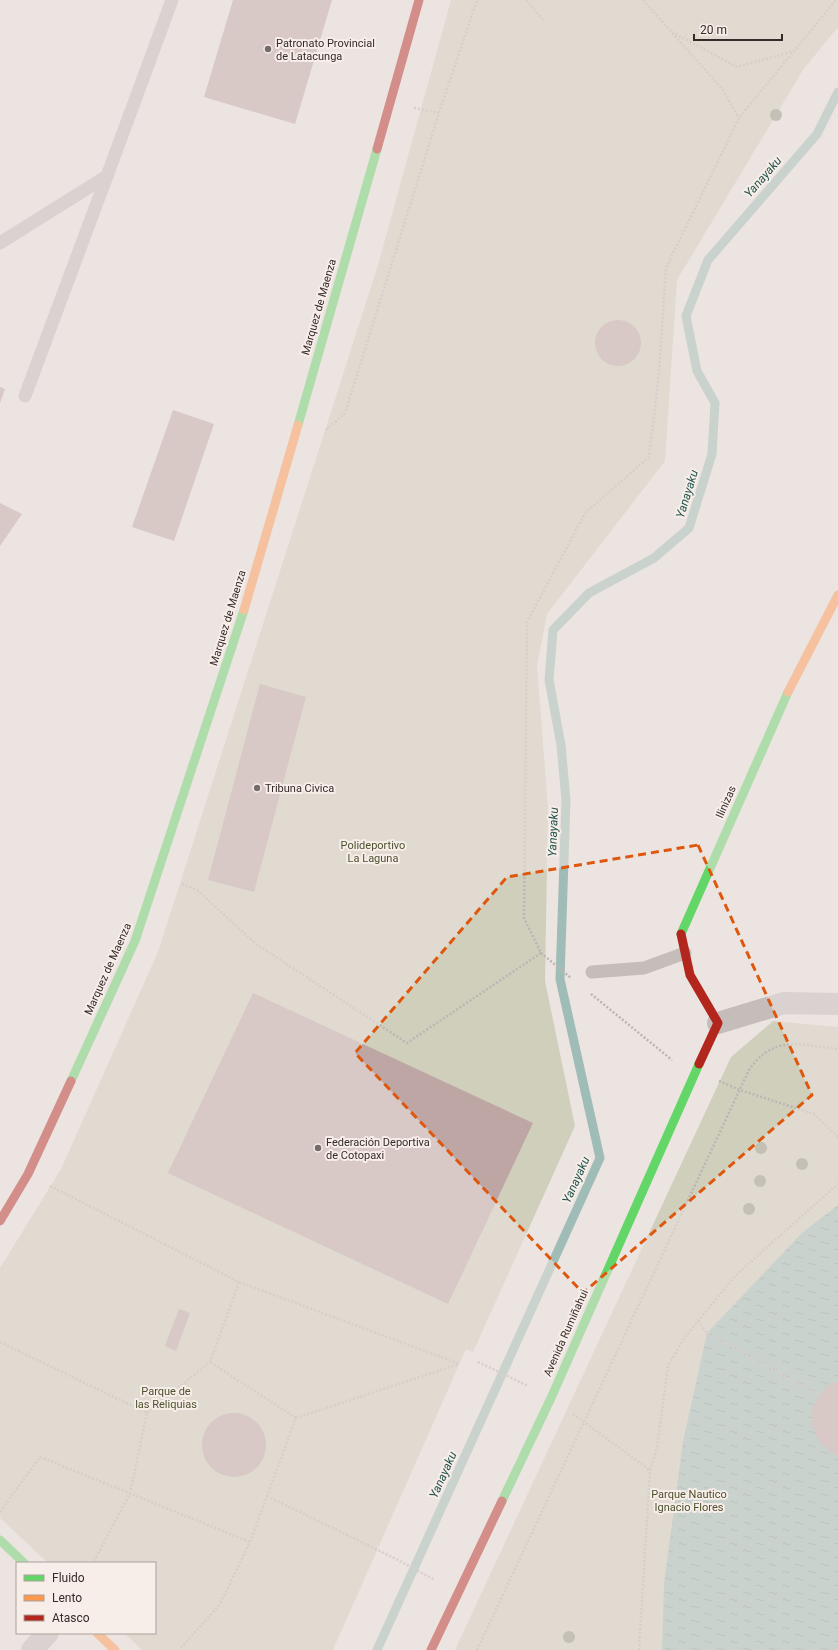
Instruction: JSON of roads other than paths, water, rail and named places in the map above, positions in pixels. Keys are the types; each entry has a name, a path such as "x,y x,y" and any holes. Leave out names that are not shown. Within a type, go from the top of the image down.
{"street":[{"name":"Marquez de Maenza","path":"0,1221 28,1174 135,941 224,672 271,522 419,0"},
{"name":"Ilinizas","path":"718,1023 690,975 681,933 792,682 838,594"},
{"path":"718,1023 784,1003 838,1004"},
{"name":"Avenida Rumiñahui","path":"431,1650 550,1398 718,1023"},
{"path":"0,1540 23,1562"},
{"path":"32,1650 47,1634"},
{"path":"98,1634 115,1650"}],"lane":[{"path":"25,396 172,0"},
{"path":"0,243 107,176"},
{"path":"592,972 644,968 685,953"}],"water":[{"name":"Parque Nautico Ignacio Flores","path":"838,1205 838,1650 662,1650 664,1584 683,1442 707,1333 802,1233"}],"waterway":[{"name":"Yanayaku","path":"377,1650 600,1158 560,979 566,800 561,745 549,680 553,630 589,593 654,558 689,528 712,454 715,403 697,371 686,316 708,260 817,134 838,92"}],"place":[{"name":"Patronato Provincial de Latacunga","path":"268,49"},
{"name":"Tribuna Civica","path":"257,788"},
{"name":"Federación Deportiva de Cotopaxi","path":"318,1148"}],"park label":[{"name":"Polideportivo La Laguna","path":"373,851"},
{"name":"Parque de las Reliquias","path":"166,1397"}]}
